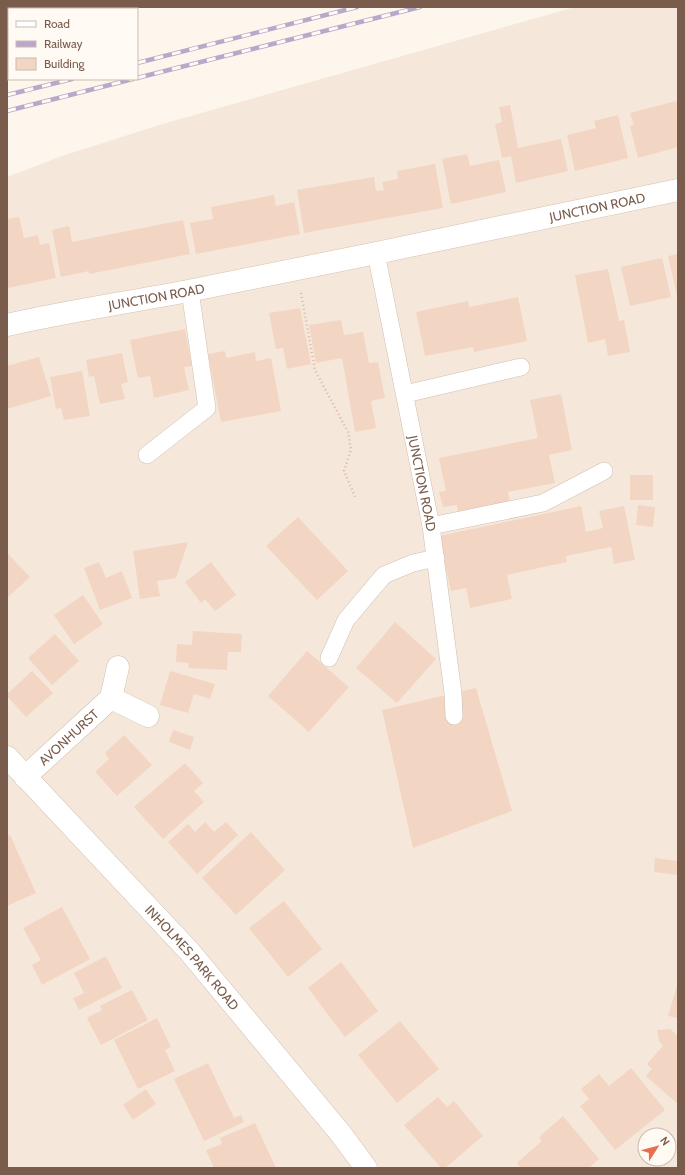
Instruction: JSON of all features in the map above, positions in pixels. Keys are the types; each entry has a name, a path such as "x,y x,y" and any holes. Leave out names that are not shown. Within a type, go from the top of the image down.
{"street":[{"name":"JUNCTION ROAD","path":"7,324 296,269 678,190"},
{"path":"118,666 111,698 148,716"},
{"name":"AVONHURST","path":"25,777 111,698"},
{"name":"INHOLMES PARK ROAD","path":"7,757 190,951 341,1134 366,1168"}],"lane":[{"name":"JUNCTION ROAD","path":"376,253 431,526 454,716"},
{"path":"147,455 207,408 190,290"},
{"path":"405,394 521,366"},
{"path":"431,526 543,503 604,471"},
{"path":"329,658 346,620 384,575 413,563 436,558"}],"path":[{"path":"296,269 315,370 348,432 351,450 344,471 356,499"}],"shaded area":[{"path":"575,7 678,7 678,1168 7,1168 7,177 59,157 159,125"}],"building":[{"path":"676,101 678,106 678,147 638,158 630,126 634,125 630,113"},
{"path":"510,105 518,148 561,139 568,171 516,183 511,156 502,158 495,124 502,122 499,107"},
{"path":"618,115 628,158 575,171 567,135 596,128 594,121"},
{"path":"467,154 470,166 499,160 506,192 451,204 442,159"},
{"path":"435,164 443,208 304,233 297,190 374,177 376,191 384,190 382,182 398,179 397,171"},
{"path":"274,195 276,206 294,202 300,234 196,254 190,223 213,219 211,207"},
{"path":"19,217 24,238 38,235 40,245 49,243 56,278 8,288 7,219"},
{"path":"183,220 190,254 89,274 89,271 61,277 52,230 69,226 72,242"},
{"path":"678,254 678,296 677,296 668,256"},
{"path":"662,258 671,297 630,306 621,267"},
{"path":"608,269 619,321 624,320 630,352 608,356 605,339 588,343 575,275"},
{"path":"518,297 527,341 474,352 473,347 425,356 416,312 468,301 469,307"},
{"path":"300,308 311,364 287,369 283,348 276,349 269,313"},
{"path":"341,320 344,335 363,332 369,363 378,362 385,398 371,401 376,428 355,432 342,358 316,363 309,325"},
{"path":"185,329 192,366 184,367 189,390 154,398 150,376 138,378 130,340"},
{"path":"225,351 226,358 255,352 256,361 271,358 281,411 221,422 208,354"},
{"path":"122,353 128,382 121,384 125,399 100,404 94,376 89,377 86,360"},
{"path":"39,357 51,396 7,409 7,366"},
{"path":"82,371 90,416 64,420 61,408 56,409 50,377"},
{"path":"561,394 572,450 549,455 555,483 508,492 510,502 458,512 457,505 443,507 439,492 446,491 439,458 538,438 530,400"},
{"path":"630,475 653,475 653,500 630,500"},
{"path":"638,505 655,507 653,527 636,525"},
{"path":"581,506 586,532 603,528 599,511 624,506 635,560 614,564 611,547 566,556 567,562 507,575 512,599 470,608 466,588 451,591 439,536"},
{"path":"298,517 348,571 317,600 266,546"},
{"path":"188,542 176,578 157,581 160,596 140,599 133,551"},
{"path":"7,553 30,577 7,598"},
{"path":"99,562 106,578 122,571 132,598 100,610 84,568"},
{"path":"211,562 236,595 215,611 205,599 201,603 185,582"},
{"path":"83,595 103,624 74,644 54,615"},
{"path":"395,622 436,659 397,703 356,668"},
{"path":"193,631 242,634 241,652 228,652 227,670 188,668 189,663 176,662 177,644 192,645"},
{"path":"55,634 79,661 52,685 28,658"},
{"path":"307,651 349,687 309,732 268,696"},
{"path":"32,671 53,693 26,717 7,696 7,694"},
{"path":"170,671 215,684 210,699 194,694 188,713 160,705"},
{"path":"476,688 512,811 413,848 382,710"},
{"path":"173,730 194,737 190,750 169,742"},
{"path":"124,735 152,765 117,796 95,772 109,759 105,753"},
{"path":"185,763 203,783 194,791 204,802 163,839 134,807"},
{"path":"205,822 214,832 226,822 238,835 197,874 168,842 188,824 195,832"},
{"path":"251,832 285,870 236,915 202,878"},
{"path":"10,835 36,893 7,906 7,836"},
{"path":"655,858 678,861 678,875 654,872"},
{"path":"284,901 322,949 288,977 249,928"},
{"path":"62,907 90,959 42,985 32,965 41,960 23,928"},
{"path":"106,956 122,988 79,1010 73,998 84,993 74,973"},
{"path":"341,962 378,1011 345,1037 308,988"},
{"path":"678,982 678,1018 668,1016"},
{"path":"132,990 148,1020 101,1045 87,1018 102,1010 100,1006"},
{"path":"157,1018 171,1047 165,1050 175,1071 138,1089 114,1040"},
{"path":"400,1021 439,1069 397,1103 358,1055"},
{"path":"670,1029 678,1036 678,1104 646,1076 652,1069 647,1064 663,1046 659,1041 657,1030"},
{"path":"208,1063 234,1118 241,1115 244,1122 204,1141 174,1079"},
{"path":"631,1068 665,1110 644,1127 637,1127 637,1132 615,1150 580,1106 589,1099 581,1089 599,1074 609,1086"},
{"path":"146,1089 156,1104 133,1120 123,1105"},
{"path":"438,1097 447,1107 454,1101 483,1136 445,1168 441,1168 404,1125"},
{"path":"563,1116 599,1159 589,1168 521,1168 517,1163 542,1141 539,1137"},
{"path":"255,1123 276,1168 214,1168 206,1150 222,1144 220,1138"}],"railway":[{"path":"138,63 357,7"},
{"path":"138,78 420,7"},
{"path":"7,95 68,80"},
{"path":"7,111 129,80"}]}
